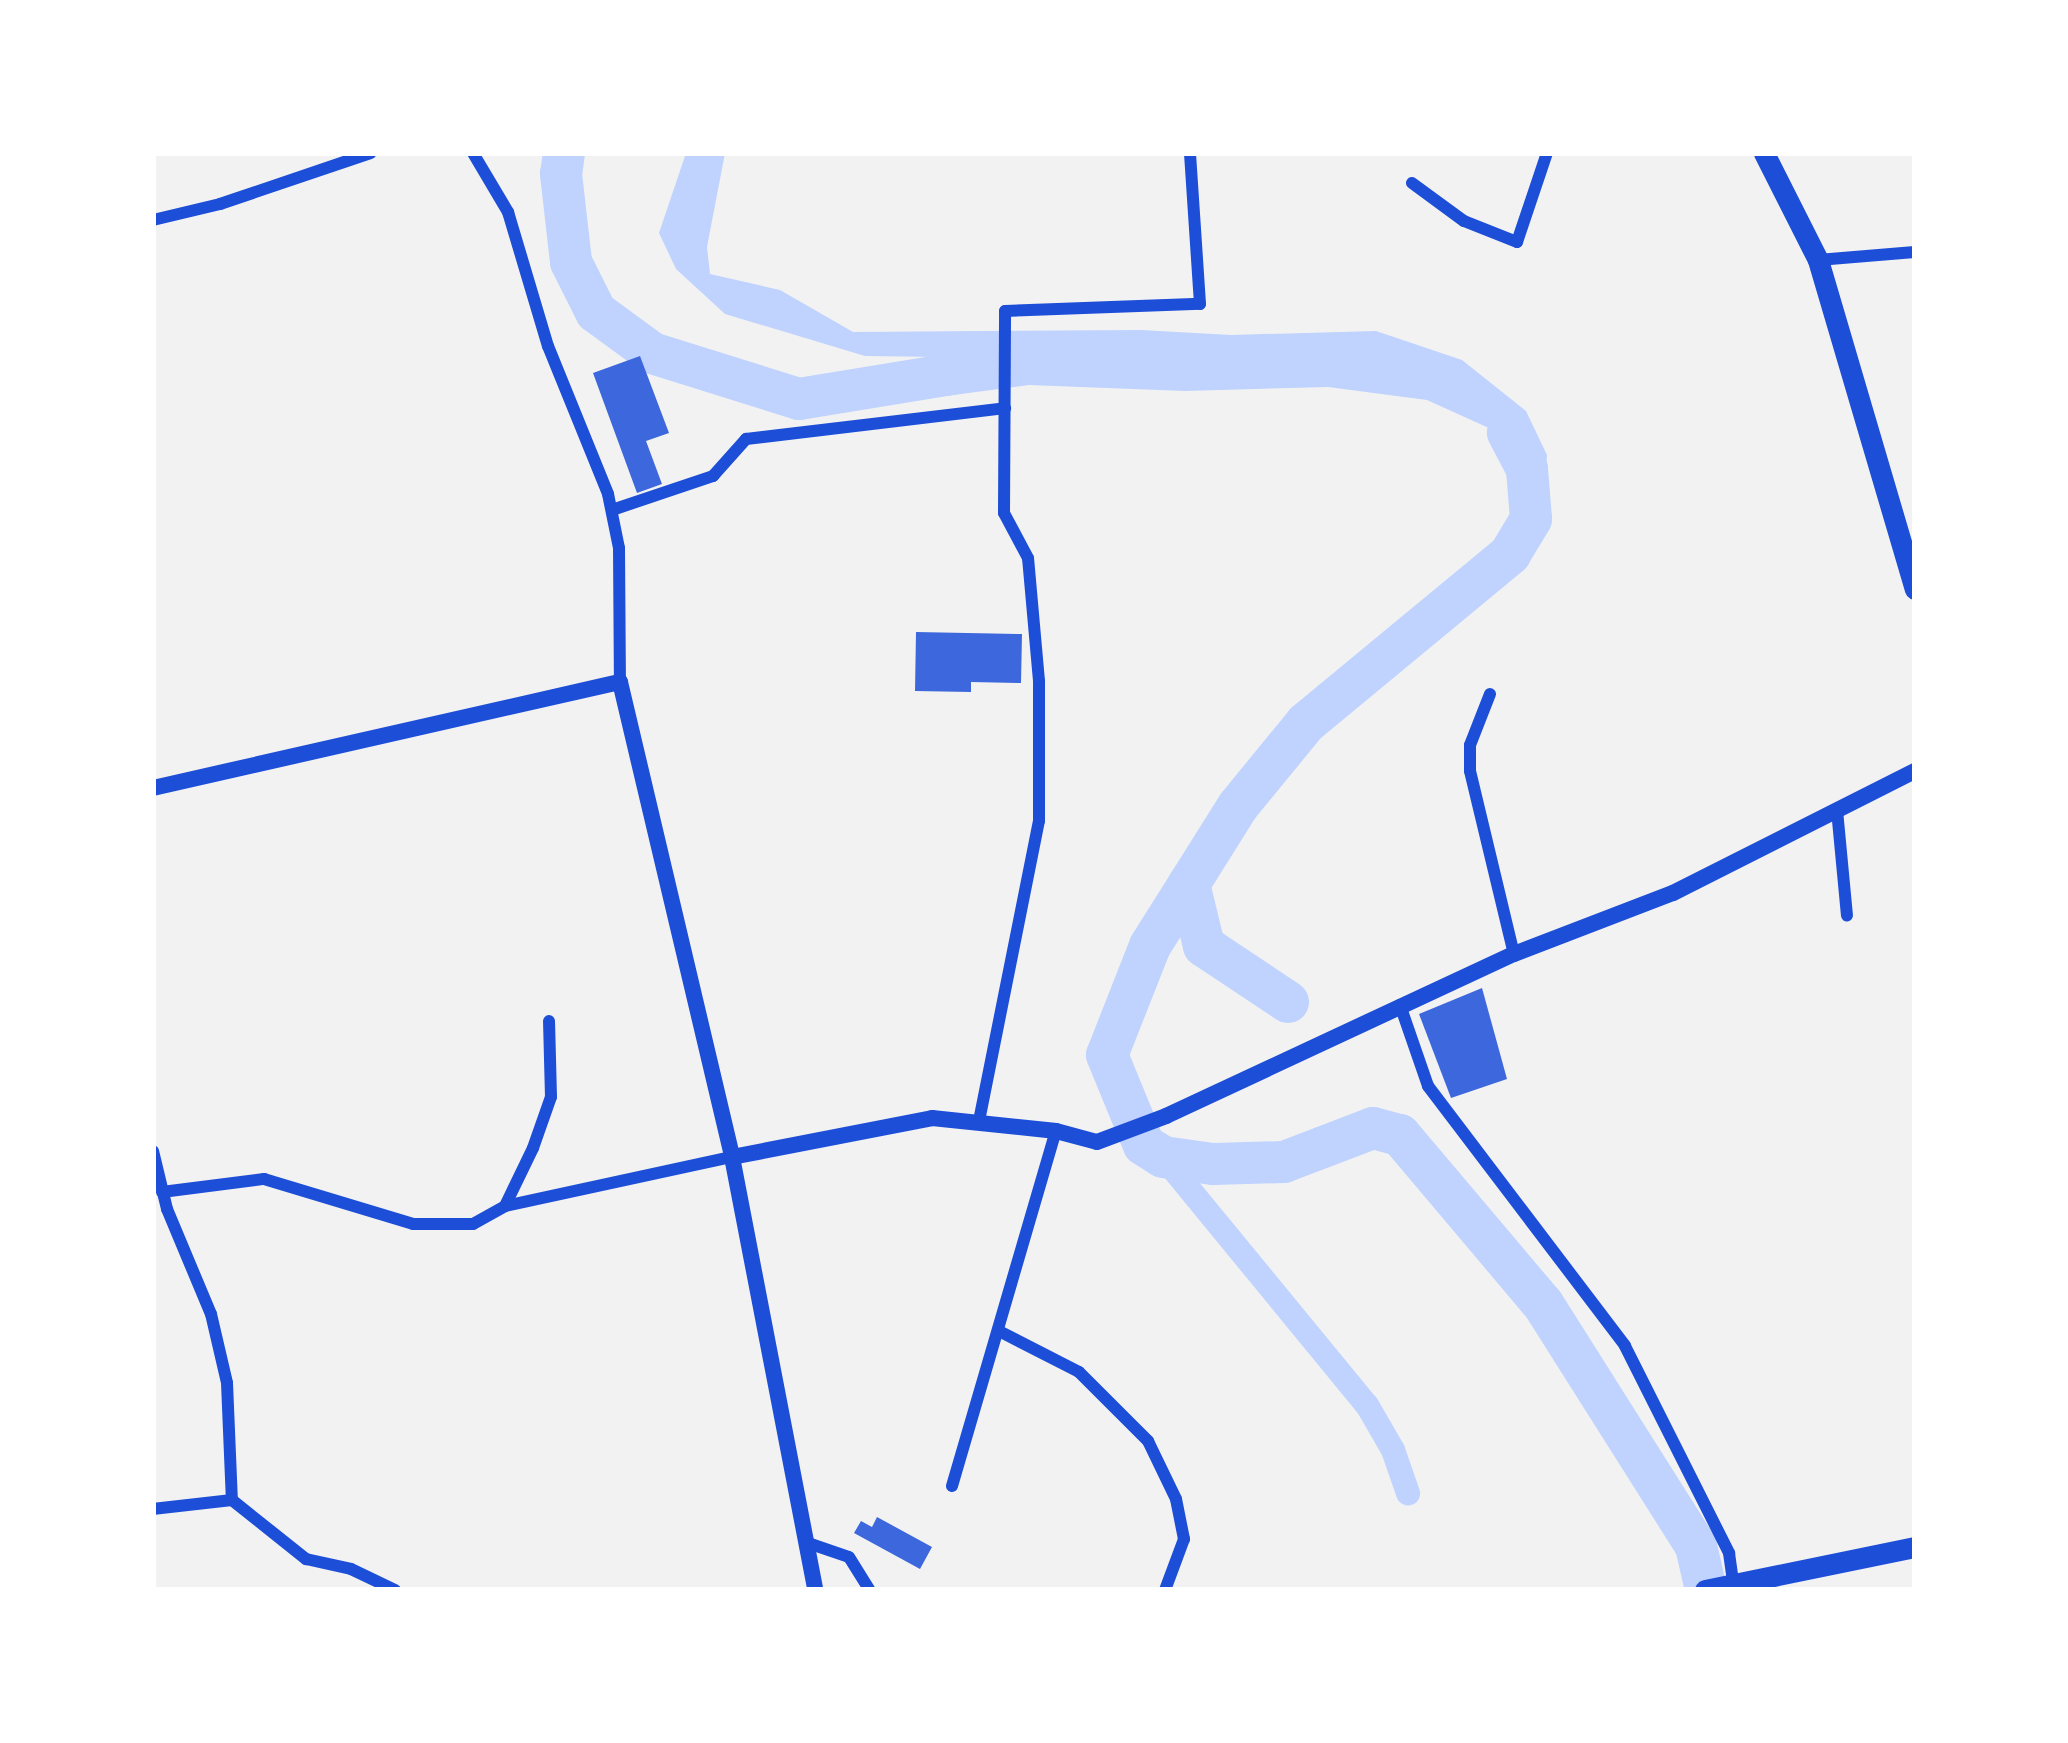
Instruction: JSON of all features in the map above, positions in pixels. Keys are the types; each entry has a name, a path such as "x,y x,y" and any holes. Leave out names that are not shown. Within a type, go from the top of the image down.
{"main road":[{"path":"1764,153 1817,260 1915,590"},
{"path":"1705,1590 1915,1547"}],"street":[{"path":"153,220 220,204 370,153"},
{"path":"473,153 508,212 548,346 611,511 619,548 620,682 732,1157 815,1590"},
{"path":"980,1121 1039,821 1039,681 1028,558 1004,513 1005,310 1200,304 1190,153"},
{"path":"1412,183 1464,221 1517,242 1547,153"},
{"path":"1817,260 1915,252"},
{"path":"611,511 713,476 746,439 1007,402"},
{"path":"153,788 620,682"},
{"path":"1490,694 1470,745 1470,771 1514,954"},
{"path":"163,1192 264,1179 413,1224 473,1224 506,1206 932,1118 1056,1131 1097,1142 1166,1116 1514,954 1673,893 1915,771"},
{"path":"1837,810 1847,916"},
{"path":"1400,1005 1429,1087 1625,1346 1729,1553 1734,1590"},
{"path":"506,1206 550,1097 549,1021"},
{"path":"952,1486 1056,1131"},
{"path":"153,1151 163,1192 211,1314 227,1383 232,1500"},
{"path":"999,1331 1079,1372 1148,1441 1176,1499 1184,1539 1165,1590"},
{"path":"153,1509 232,1500 307,1559 351,1568 395,1590"},
{"path":"805,1542 849,1557 870,1590"}],"water":[{"path":"686,153 725,153 707,247 710,274 780,290 853,332 1141,330 1231,335 1376,331 1462,360 1526,411 1547,455 1544,491 1513,479 1491,429 1427,400 1328,387 1185,391 1029,385 938,397 941,357 865,356 725,314 676,269 659,233"}],"building":[{"path":"640,356 669,433 646,441 662,484 637,493 593,373"},
{"path":"916,632 1022,634 1021,683 971,682 971,692 915,691"},
{"path":"1482,988 1507,1079 1451,1098 1419,1014"},
{"path":"877,1517 932,1547 920,1569 854,1533 861,1521 872,1527"}],"waterway":[{"path":"564,153 561,174 571,262 596,312 652,353 799,399 994,367"},
{"path":"1288,1002 1204,946 1189,884 1238,806 1306,723 1510,554 1531,519 1527,469 1508,433"},
{"path":"1189,884 1150,946 1107,1055 1144,1145 1163,1157 1213,1164 1284,1162 1373,1128 1400,1135 1543,1304 1696,1546 1706,1590"},
{"path":"1163,1157 1367,1405 1393,1450 1408,1493"}]}
